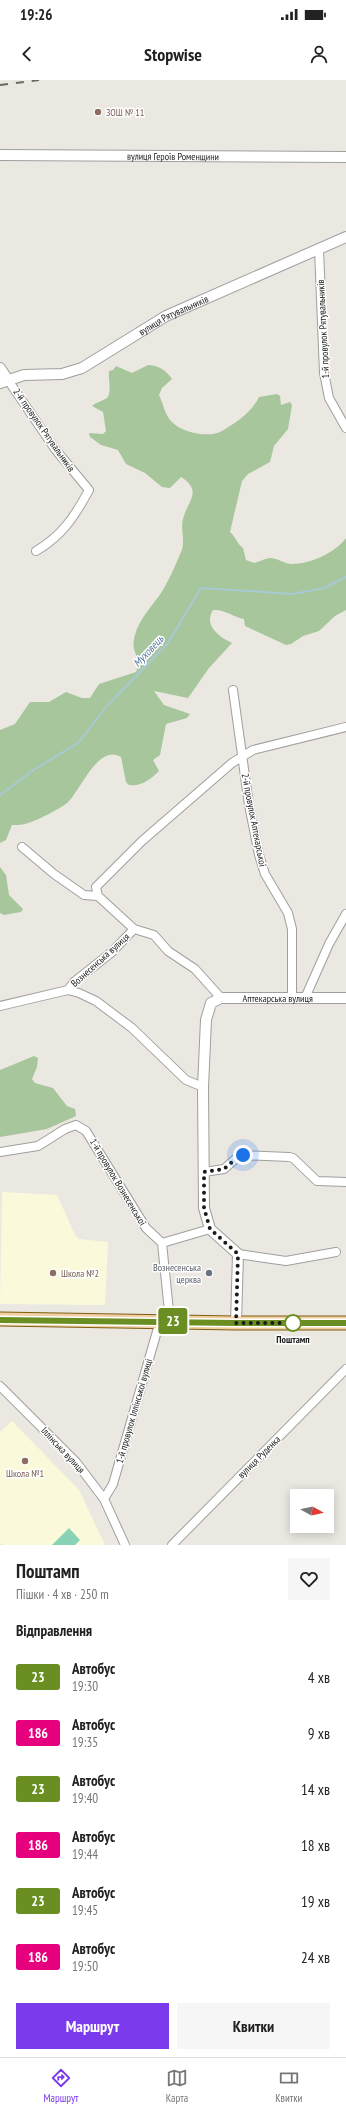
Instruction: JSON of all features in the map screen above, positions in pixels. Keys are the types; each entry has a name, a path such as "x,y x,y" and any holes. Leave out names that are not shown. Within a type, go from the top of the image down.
{"main road":[{"path":"0,1320 346,1323"}],"street":[{"name":"вулиця Героїв Роменщини","path":"0,155 346,157"},
{"name":"вулиця Рятувальників","path":"4,381 24,375 62,374 82,368 166,316 346,236"},
{"name":"1-й провулок Рятувальників","path":"319,249 324,373 329,398 346,428"},
{"path":"0,368 4,381"},
{"name":"2-й провулок Рятувальників","path":"4,381 55,449 89,490 74,518 48,544 36,551"},
{"name":"2-й провулок Аптекарської","path":"233,690 242,757 259,855 265,874 288,914 292,929 292,997"},
{"path":"242,757 253,750 346,727"},
{"name":"2-й провулок Аптекарської","path":"98,896 96,887 142,841 208,782 242,757"},
{"name":"Вознесенська вулиця","path":"22,847 54,874 84,895 98,896 134,929 112,952 74,982 68,990"},
{"path":"305,998 329,944 346,914"},
{"path":"134,929 154,935 168,951 196,969 221,998"},
{"name":"Вознесенська вулиця","path":"0,1006 68,990 79,993 96,1001 132,1028 186,1080 203,1087"},
{"name":"Аптекарська вулиця","path":"203,1087 206,1020 211,1003 221,998 346,998"},
{"path":"203,1087 204,1208 210,1229 238,1254 286,1260 336,1252"},
{"name":"1-й провулок Вознесенської","path":"0,1152 38,1146 65,1129 76,1125 86,1131 146,1228 162,1243"},
{"path":"204,1172 224,1169 240,1156 289,1157 293,1158 317,1181 346,1182"},
{"path":"165,1321 162,1243 210,1229"},
{"path":"236,1323 238,1254"},
{"name":"1-й провулок Іллінської вулиці","path":"104,1499 113,1484 165,1321"},
{"name":"вулиця Руденка","path":"172,1545 346,1368"},
{"name":"Іллінська вулиця","path":"0,1386 76,1462 104,1499 125,1545"}],"shaded area":[{"path":"148,365 162,369 168,373 172,379 162,388 159,395 169,418 175,425 194,433 215,434 220,432 242,417 252,408 259,397 277,394 280,396 281,405 290,402 292,405 288,429 274,446 270,462 248,474 242,481 230,532 239,545 243,548 246,560 254,563 271,558 289,564 314,560 329,553 346,538 346,610 335,616 319,631 303,636 291,644 286,645 245,626 244,619 225,612 213,610 210,616 211,626 218,634 232,643 209,668 188,698 154,691 164,705 190,714 187,718 166,724 160,755 153,760 159,771 142,784 129,785 126,782 121,757 113,754 105,756 91,769 74,795 66,804 35,821 12,825 6,840 0,843 0,730 15,724 30,702 49,702 66,692 82,698 90,698 99,684 136,672 139,664 134,650 134,644 135,635 139,624 165,586 174,569 182,548 182,523 193,491 188,482 181,477 170,488 162,487 145,473 126,464 118,450 101,445 90,437 89,433 103,434 106,431 103,412 92,406 108,396 110,389 109,371 113,370 116,366 132,373"},
{"path":"0,867 6,875 9,895 23,909 21,912 4,915 0,913"},
{"path":"34,1056 38,1058 37,1067 32,1079 35,1083 53,1088 67,1106 75,1109 76,1116 47,1129 0,1137 0,1070"},
{"name":"Школа №2","path":"2,1192 57,1195 75,1235 79,1239 108,1242 105,1305 0,1304"},
{"name":"Школа №1","path":"12,1421 79,1490 105,1545 3,1545 0,1543 0,1432"}],"green space":[{"path":"69,1528 80,1540 75,1545 52,1545"}],"waterway":[{"name":"Муховець","path":"0,795 35,769 78,743 106,707 168,643 201,588 293,594 324,588 346,577"}],"railway":[{"path":"0,85 39,80"}],"bus line":[{"name":"23","path":"0,1320 346,1323"}],"place":[{"name":"ЗОШ № 11","path":"98,112"},
{"name":"Школа №2","path":"53,1273"},
{"name":"Вознесенська церква","path":"209,1273"},
{"name":"Поштамп","path":"293,1323"},
{"name":"Школа №1","path":"25,1461"}],"route":[{"path":"243,1155 238,1157 224,1169 204,1172 204,1208 210,1229 238,1254 236,1323 299,1323 293,1323"}]}
